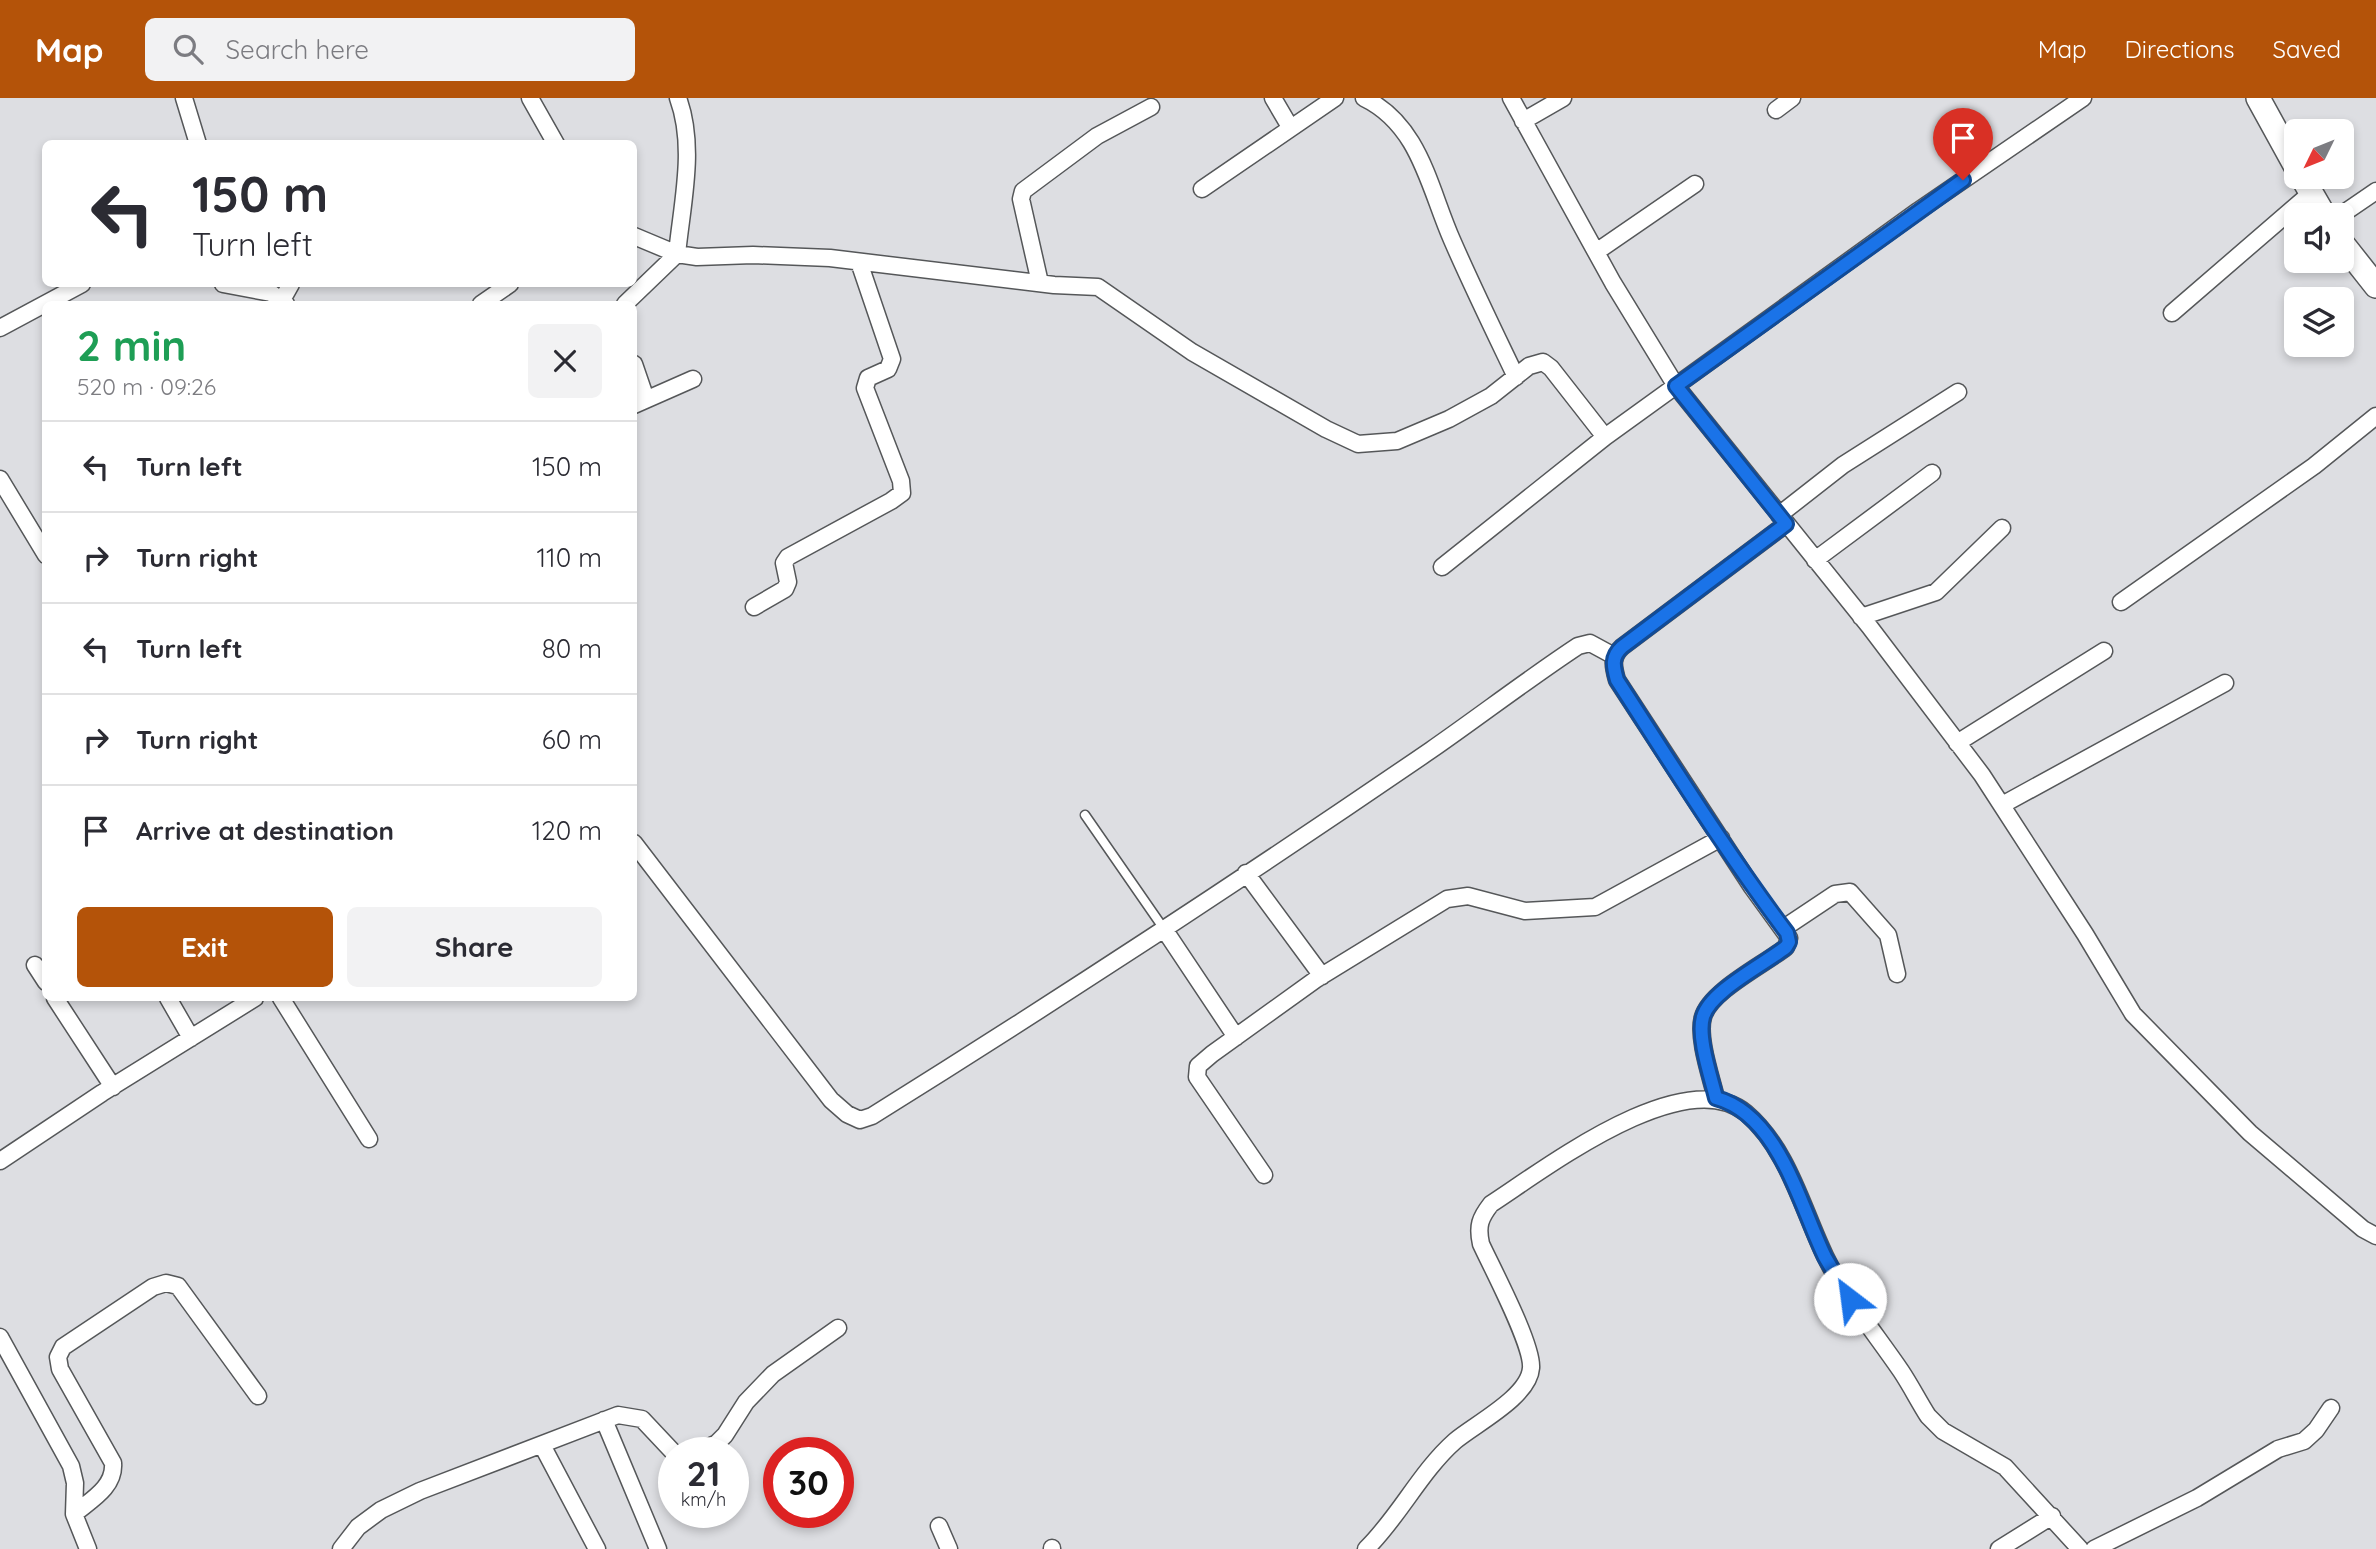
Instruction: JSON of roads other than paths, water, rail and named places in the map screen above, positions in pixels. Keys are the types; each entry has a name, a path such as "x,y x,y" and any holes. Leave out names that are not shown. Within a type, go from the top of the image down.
{"main road":[{"path":"2258,98 2284,145"},
{"path":"2354,258 2376,286"}],"street":[{"path":"184,98 197,140"},
{"path":"530,98 554,140"},
{"path":"628,301 677,254 687,156 685,123 678,98"},
{"path":"1273,98 1290,128"},
{"path":"1202,189 1335,98"},
{"path":"1364,98 1394,120 1419,153 1451,238 1516,377"},
{"path":"1511,98 1595,252 1676,386 1861,617 2003,805 2133,1014 2250,1133 2362,1229 2376,1236"},
{"path":"1522,121 1563,98"},
{"path":"1776,110 1793,98"},
{"path":"1442,567 1605,437 1918,211 2082,98"},
{"path":"1040,284 1021,199 1023,191 1097,135 1151,107"},
{"path":"1595,252 1695,184"},
{"path":"2172,313 2302,189"},
{"path":"2354,206 2376,191"},
{"path":"637,237 677,254 709,258 753,255 859,262 1040,284 1098,286 1192,352 1326,429 1358,444 1397,441 1437,425 1473,407 1534,363 1547,363 1605,437"},
{"path":"754,607 785,589 788,579 783,566 788,557 902,493 901,481 864,388 867,378 888,369 892,359 859,262"},
{"path":"50,301 76,287"},
{"path":"239,287 271,293 283,301"},
{"path":"485,301 506,287"},
{"path":"0,328 42,305"},
{"path":"637,383 640,402 693,379"},
{"path":"1716,1098 1702,1035 1703,1016 1715,998 1786,947 1789,938 1752,887 1617,680 1614,656 1782,519 1843,465 1958,392"},
{"path":"2121,602 2314,466 2376,416"},
{"path":"1815,560 1932,473"},
{"path":"0,479 42,548"},
{"path":"1861,617 1936,592 2002,528"},
{"path":"637,847 831,1100 847,1114 860,1120 872,1116 1010,1030 1164,929 1431,750 1578,646 1590,643 1614,656"},
{"path":"1957,743 2104,651"},
{"path":"2003,805 2225,683"},
{"path":"1264,1175 1197,1077 1196,1071 1202,1061 1322,976 1447,899 1468,896 1525,911 1595,907 1721,838"},
{"path":"1246,873 1322,976"},
{"path":"1784,928 1835,894 1850,891 1888,934 1897,974"},
{"path":"1164,929 1236,1037"},
{"path":"35,965 42,976"},
{"path":"57,1001 113,1087"},
{"path":"170,1001 191,1038"},
{"path":"0,1161 250,1001"},
{"path":"283,1001 369,1139"},
{"path":"1366,1549 1455,1442 1505,1404 1526,1382 1531,1370 1528,1351 1481,1244 1477,1230 1481,1217 1491,1204 1608,1130 1671,1104 1697,1098 1716,1098 1729,1102 1747,1114 1770,1141 1794,1184 1825,1257 1928,1416 1942,1430 2005,1467 2080,1549"},
{"path":"74,1514 107,1486 114,1475 113,1463 60,1369 58,1357 63,1347 153,1287 166,1283 177,1286 258,1396"},
{"path":"723,1437 746,1402 773,1374 838,1328"},
{"path":"0,1337 71,1466 75,1483 74,1514 88,1549"},
{"path":"2094,1549 2197,1498 2278,1449 2304,1441 2316,1430 2331,1408"},
{"path":"341,1549 358,1527 381,1510 420,1491 618,1415 642,1419 659,1437"},
{"path":"604,1420 659,1549"},
{"path":"542,1445 597,1549"},
{"path":"1999,1549 2052,1516"},
{"path":"939,1526 950,1549"}],"lane":[{"path":"1085,815 1164,929"}]}
